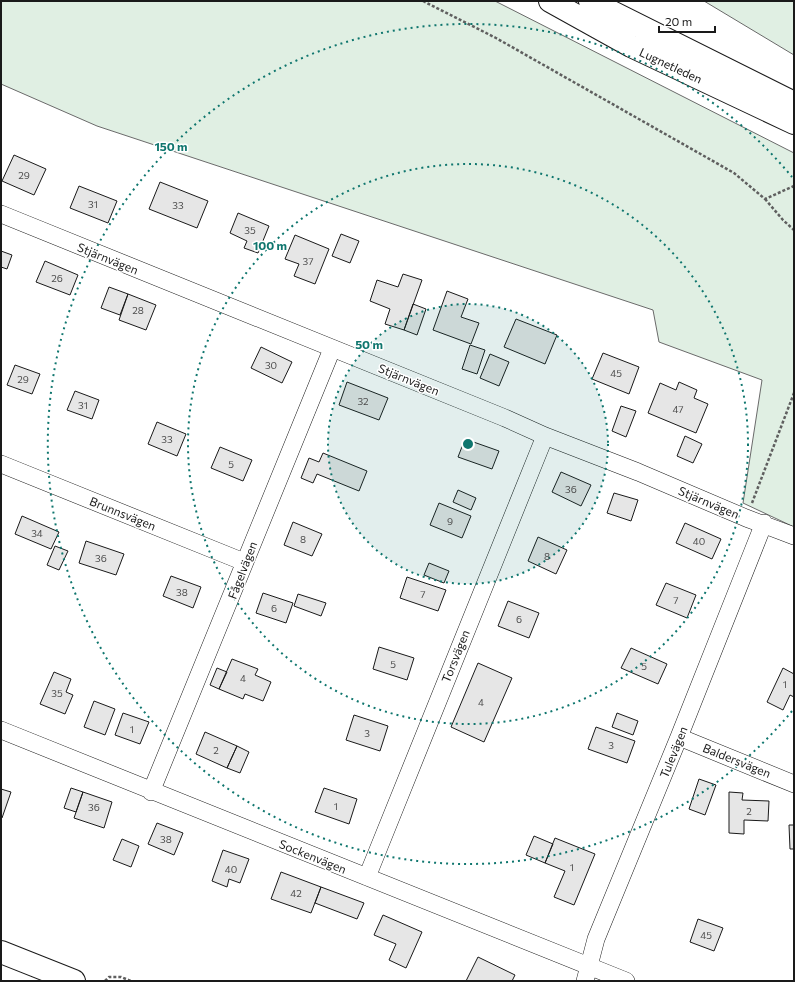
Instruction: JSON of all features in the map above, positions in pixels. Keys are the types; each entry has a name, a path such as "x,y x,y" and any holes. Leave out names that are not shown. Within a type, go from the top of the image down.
{"main road":[{"name":"Lugnetleden","path":"550,1 630,46 794,123"},
{"name":"Lugnetleden","path":"590,1 794,103"},
{"path":"1,952 74,981"}],"street":[{"name":"Stjärnvägen","path":"1,214 498,415 545,436 638,472 746,518 764,523 794,536"},
{"name":"Fågelvägen","path":"152,792 244,562 332,349"},
{"name":"Torsvägen","path":"367,876 545,436"},
{"name":"Brunnsvägen","path":"1,464 244,562"},
{"name":"Tulevägen","path":"587,974 596,939 679,737 764,523"},
{"name":"Sockenvägen","path":"1,730 152,792 367,876 587,974 626,981"},
{"name":"Baldersvägen","path":"679,737 794,784"}],"path":[{"path":"423,1 496,38 734,173 765,199 783,220 794,230"},
{"path":"765,199 794,186"},
{"path":"746,518 794,393"},
{"path":"104,981 109,977 121,977 131,981"}],"green space":[{"path":"1,1 495,1 794,153 794,527 743,503 762,380 659,342 653,310 97,126 1,84"},
{"path":"704,1 794,1 794,55"}],"building":[{"path":"14,155 46,169 34,195 2,181"},
{"path":"160,182 208,201 197,228 149,209"},
{"path":"79,186 117,201 108,223 70,208"},
{"path":"238,213 269,226 258,253 244,248 247,241 230,233"},
{"path":"341,234 359,241 350,263 332,256"},
{"path":"295,235 329,249 315,284 294,276 299,264 285,259"},
{"path":"1,251 12,255 7,269 1,267"},
{"path":"45,261 78,275 70,295 36,282"},
{"path":"403,274 422,280 404,330 385,324 390,309 370,301 377,280 398,287"},
{"path":"109,287 128,294 120,315 101,308"},
{"path":"447,291 468,299 461,317 479,323 471,344 433,330"},
{"path":"128,294 156,305 146,330 119,320"},
{"path":"413,304 426,309 417,335 404,330"},
{"path":"516,319 557,335 545,364 504,347"},
{"path":"470,345 485,350 477,374 462,369"},
{"path":"261,347 292,362 282,383 251,368"},
{"path":"603,353 639,367 629,394 592,379"},
{"path":"490,354 509,362 499,386 480,378"},
{"path":"15,365 40,374 32,394 7,385"},
{"path":"347,382 388,398 379,420 339,405"},
{"path":"679,382 697,390 694,398 708,404 696,433 648,413 660,383 676,390"},
{"path":"75,391 99,400 92,419 67,410"},
{"path":"621,406 636,411 626,437 612,431"},
{"path":"157,422 186,434 177,456 148,444"},
{"path":"685,436 702,444 693,463 677,456"},
{"path":"465,439 499,451 492,469 458,457"},
{"path":"220,447 252,460 243,481 211,468"},
{"path":"323,453 367,471 359,491 317,474 313,483 301,478 309,458 319,462"},
{"path":"561,472 591,485 581,506 552,492"},
{"path":"458,490 476,498 471,510 453,502"},
{"path":"614,493 638,500 631,521 607,513"},
{"path":"439,503 471,516 462,538 430,525"},
{"path":"22,516 59,532 51,549 15,534"},
{"path":"293,522 322,534 312,556 284,545"},
{"path":"685,523 721,539 712,559 676,543"},
{"path":"538,537 567,550 556,574 528,561"},
{"path":"86,541 124,554 116,575 79,563"},
{"path":"55,546 68,551 59,570 47,565"},
{"path":"429,563 449,571 444,583 424,575"},
{"path":"171,576 201,587 193,608 163,596"},
{"path":"407,577 446,590 438,611 400,598"},
{"path":"666,583 696,595 687,618 656,605"},
{"path":"263,593 293,603 286,623 256,613"},
{"path":"298,594 326,603 321,616 294,606"},
{"path":"508,601 539,613 529,638 498,626"},
{"path":"379,647 414,658 407,680 373,669"},
{"path":"631,648 667,664 658,684 621,668"},
{"path":"232,659 258,669 255,675 271,682 263,701 245,694 243,699 219,689"},
{"path":"478,663 512,678 484,742 451,727"},
{"path":"217,668 227,672 219,689 210,685"},
{"path":"783,668 794,674 794,697 790,695 783,710 767,702"},
{"path":"54,672 71,679 66,692 73,695 65,714 40,704"},
{"path":"94,701 115,709 105,735 84,727"},
{"path":"123,713 149,722 140,744 115,735"},
{"path":"617,713 638,721 633,735 612,727"},
{"path":"354,715 388,726 380,751 346,740"},
{"path":"596,727 635,741 627,763 588,749"},
{"path":"205,732 237,746 227,768 196,754"},
{"path":"237,746 249,752 240,773 227,768"},
{"path":"699,779 716,785 705,815 689,809"},
{"path":"71,788 83,792 76,812 64,808"},
{"path":"324,788 357,799 349,824 315,812"},
{"path":"1,789 11,792 2,818 1,817"},
{"path":"83,792 112,802 104,828 74,818"},
{"path":"729,792 743,793 742,800 769,801 768,821 744,820 744,834 729,833"},
{"path":"157,823 183,833 174,855 148,844"},
{"path":"789,825 794,825 794,849 790,849"},
{"path":"534,836 553,844 545,863 526,855"},
{"path":"555,838 595,854 574,905 554,897 565,871 545,863"},
{"path":"122,839 139,846 131,867 113,860"},
{"path":"223,850 249,859 240,883 229,879 227,887 212,881"},
{"path":"281,872 321,887 311,913 271,899"},
{"path":"321,887 364,903 357,919 315,903"},
{"path":"383,915 422,932 406,968 389,960 396,944 374,935"},
{"path":"698,919 723,928 714,951 690,942"},
{"path":"478,957 515,975 512,981 466,981"}]}
